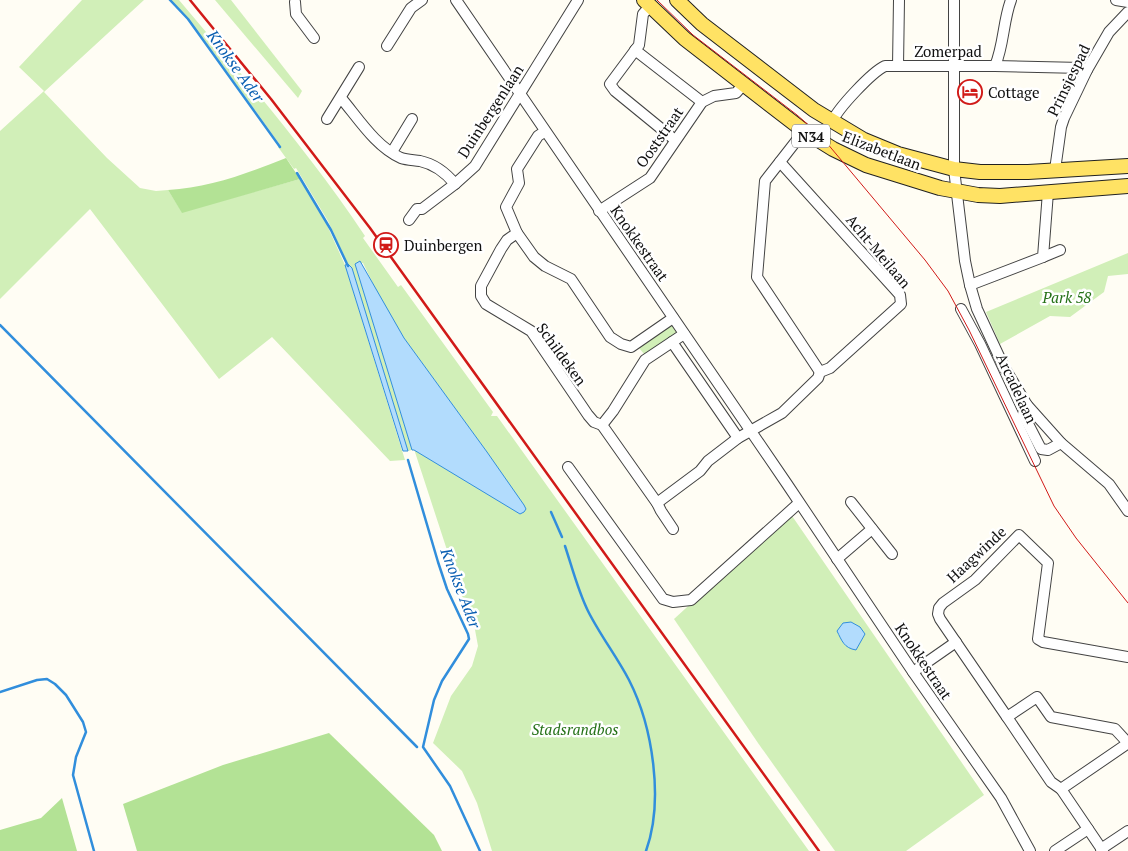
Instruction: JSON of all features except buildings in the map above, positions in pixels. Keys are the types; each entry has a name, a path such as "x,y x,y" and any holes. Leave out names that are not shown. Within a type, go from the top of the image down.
{"main road":[{"name":"Elizabetlaan","path":"677,0 702,24 832,122 882,148 918,161 954,169 995,173 1128,166"},
{"name":"Elizabetlaan","path":"647,3 684,39 804,131 832,149 866,165 957,192 991,196 1128,186"}],"street":[{"path":"387,46 411,8 422,0"},
{"name":"Knokkestraat","path":"456,0 913,672 1005,803 1030,851"},
{"name":"Duinbergenlaan","path":"409,220 417,209 422,209 475,166 578,0"},
{"path":"898,66 899,0"},
{"name":"Arcadelaan","path":"954,0 954,169 962,238 970,285 982,322 1004,368 1027,405 1061,442 1109,484 1126,506"},
{"path":"995,66 1000,54 1007,11 1011,0"},
{"path":"1116,0 1128,2"},
{"path":"295,1 296,14 314,38"},
{"path":"647,3 643,14 639,45 610,84 611,87 675,140"},
{"name":"Prinsjespad","path":"1055,170 1061,126 1109,32 1128,12"},
{"path":"635,50 702,102"},
{"name":"Zomerpad","path":"832,122 838,111 879,69 886,66 995,66 1082,68 1088,70"},
{"path":"327,119 359,67"},
{"name":"Ooststraat","path":"599,211 650,178 702,102 714,96 736,93 743,85"},
{"path":"341,98 376,140 402,158 436,167 455,184"},
{"path":"392,152 412,119"},
{"path":"804,131 765,182 757,277 820,372"},
{"path":"544,132 538,136 516,169 519,183 506,207 517,233 534,257 545,266 571,279 610,337 621,344 631,347 645,360"},
{"name":"Acht-Meilaan","path":"750,430 782,413 818,378 820,372 830,368 900,306 902,300 900,295 780,162"},
{"path":"1043,257 1048,192"},
{"name":"Schildeken","path":"517,233 507,240 501,249 480,286 481,296 486,304 531,331 588,415 594,422 602,425 658,503 661,511 673,528"},
{"path":"970,285 1060,250"},
{"name":"Arcadelaan","path":"961,309 1035,461"},
{"path":"631,347 673,318"},
{"path":"970,329 982,322"},
{"path":"602,425 645,360 684,334"},
{"path":"672,342 738,438"},
{"name":"Arcadelaan","path":"1027,405 1023,414 1040,449 1048,450 1061,442"},
{"path":"658,503 700,471 708,461 750,430"},
{"path":"568,467 663,599 673,602 691,600 799,502"},
{"path":"851,502 892,554"},
{"path":"837,559 872,529"},
{"name":"Haagwinde","path":"1102,850 1061,789 1052,782 940,619 938,614 939,608 975,580 1019,535 1048,563 1038,639 1042,642 1128,657"},
{"path":"913,672 956,642"},
{"path":"1007,716 1037,697 1051,717 1115,729 1128,744 1061,789"},
{"path":"1054,851 1088,829"},
{"path":"1102,850 1128,831"},
{"path":"1022,838 1037,851"},
{"name":"Knokkestraat","path":"1022,838 1024,851"}],"green space":[{"path":"82,0 144,0 44,92 107,158 140,188 156,191 168,190 182,212 300,179 326,223 345,265 405,460 390,461 272,337 219,379 90,209 0,299 0,131 44,91 19,67"},
{"name":"Stadsrandbos","path":"171,0 179,0 275,115 322,175 398,287 401,285 493,412 491,416 497,416 809,851 492,851 477,803 462,771 433,743 451,696 472,666 478,646 473,619 462,596 414,449 520,514 526,509 404,338 378,294 363,263 355,264 412,450 408,451 352,268 348,264 328,221 296,168 294,169 278,147 280,145 203,38"},
{"path":"215,0 231,0 302,91 298,98"},
{"path":"286,158 300,179 182,213 168,190 213,183"},
{"name":"Park 58","path":"1128,253 1128,274 1108,276 1104,292 1070,317 1050,316 1000,344 986,312"},
{"path":"669,324 672,325 677,333 645,355 639,348"},
{"path":"790,513 984,795 906,851 835,851 758,743 674,619"},
{"path":"329,733 434,835 442,851 137,851 123,804 223,765"},
{"path":"62,798 77,851 0,851 0,830 41,818"}],"water":[{"path":"360,261 404,338 524,505 526,509 524,512 520,514 412,450 355,264"},
{"path":"348,264 352,268 408,451 403,451 345,265"},
{"path":"851,622 860,627 865,634 856,650 846,646 837,631 843,623"}],"waterway":[{"name":"Knokse Ader","path":"170,0 188,19 280,147"},
{"name":"Knokse Ader","path":"297,173 331,230 348,266"},
{"path":"0,325 417,747"},
{"name":"Knokse Ader","path":"408,460 447,589 469,639 442,681 434,700 423,747 450,786 480,851"},
{"path":"551,512 562,537"},
{"path":"565,546 584,603 629,680 650,742 655,787 654,810 646,851"},
{"path":"0,692 37,680 47,679 66,695 83,722 86,732 76,757 73,775 94,851"}],"tram line":[{"path":"657,0 693,35 797,115 821,136 925,260 948,291 969,330 1054,506 1076,538 1128,603"}],"railway":[{"path":"190,0 271,99 370,228 819,851"}],"place":[{"name":"Cottage","path":"970,92"},
{"name":"Duinbergen","path":"386,245"}]}
